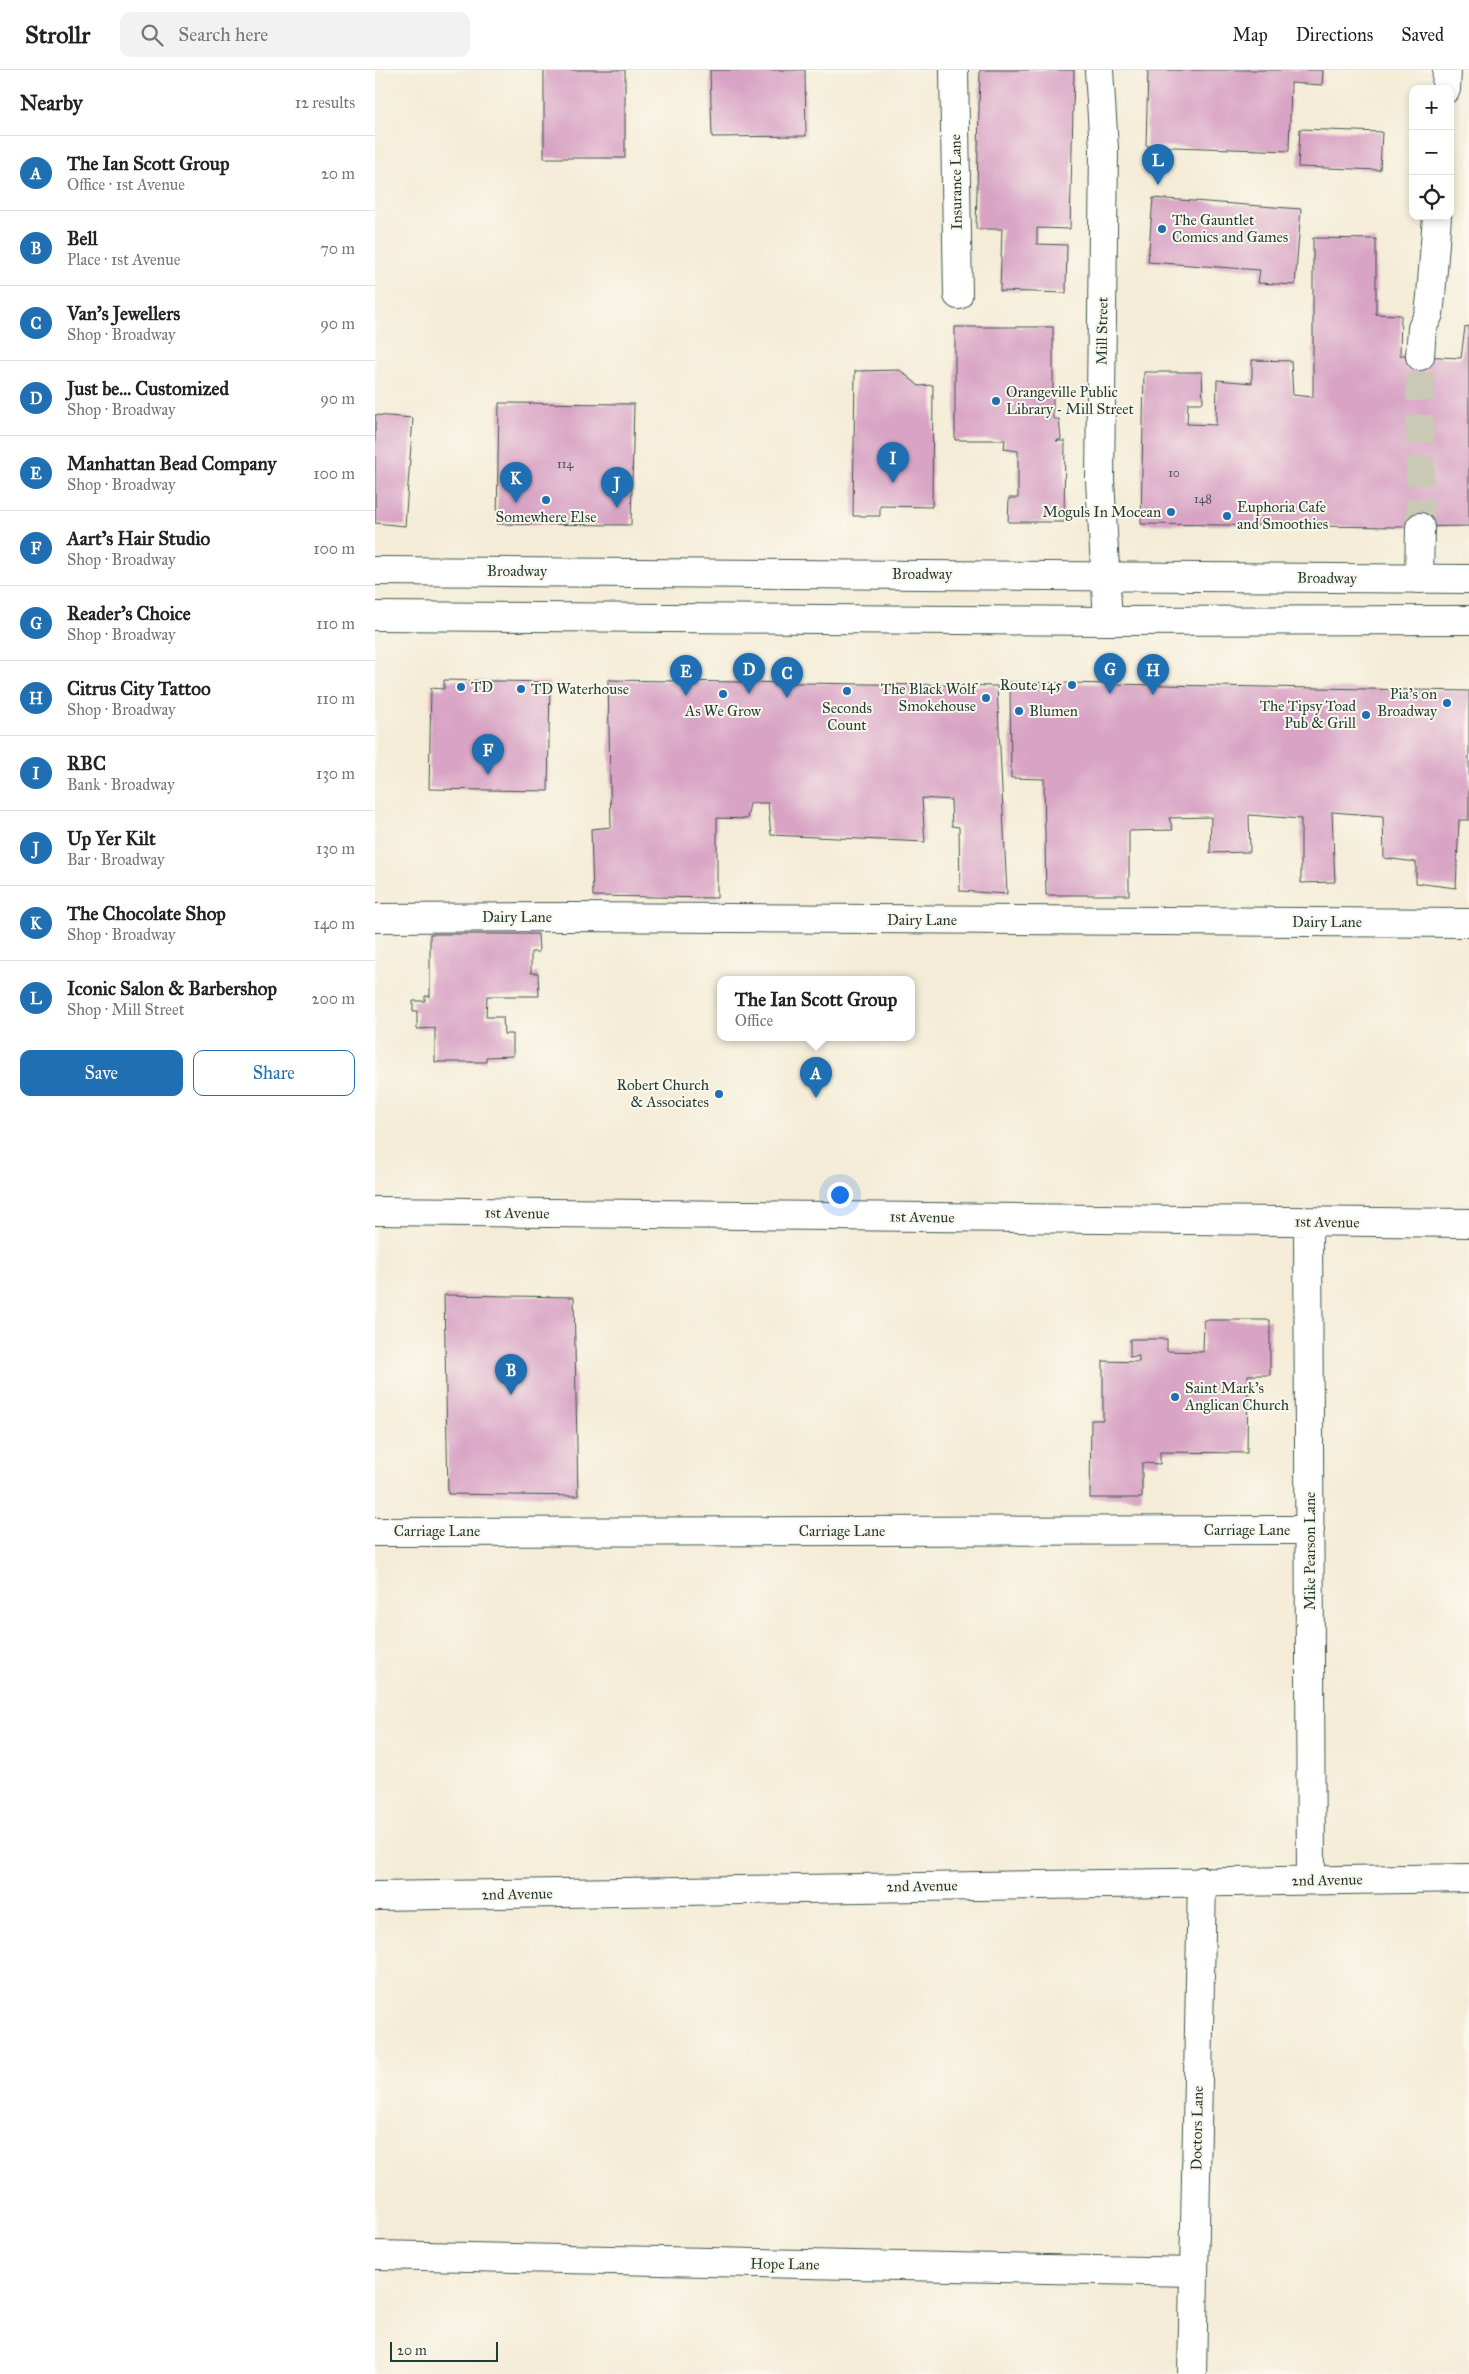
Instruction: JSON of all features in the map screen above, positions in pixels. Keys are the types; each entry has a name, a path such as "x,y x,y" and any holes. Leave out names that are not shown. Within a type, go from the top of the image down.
{"street":[{"name":"Insurance Lane","path":"954,70 958,295"},
{"name":"Mill Street","path":"1099,70 1104,149 1100,480 1107,575 1108,621"},
{"path":"1446,85 1447,70"},
{"path":"1420,356 1422,328 1429,314 1437,220"},
{"path":"1419,579 1420,527"},
{"name":"Broadway","path":"375,570 1469,579"},
{"path":"375,616 1108,621 1469,620"},
{"name":"Dairy Lane","path":"375,918 578,917 1469,923"},
{"name":"1st Avenue","path":"375,1211 1469,1223"},
{"name":"Mike Pearson Lane","path":"1309,1222 1311,1880"},
{"name":"Carriage Lane","path":"375,1532 1310,1530"},
{"name":"2nd Avenue","path":"375,1896 1469,1878"},
{"name":"Doctors Lane","path":"1192,2374 1202,1881"},
{"name":"Hope Lane","path":"375,2255 1194,2272"}],"building":[{"path":"544,70 625,70 625,158 544,158"},
{"path":"710,70 805,70 806,136 712,137"},
{"path":"980,70 1074,70 1070,229 1037,228 1037,244 1067,245 1066,293 1000,291 1002,229 976,229"},
{"path":"1148,70 1323,70 1322,85 1291,83 1289,151 1146,146"},
{"path":"1300,129 1382,132 1380,170 1298,167"},
{"path":"1153,198 1301,209 1295,285 1258,283 1260,270 1148,262"},
{"path":"1313,238 1376,239 1376,314 1401,315 1400,355 1461,358 1465,327 1469,326 1469,526 1141,524 1144,372 1202,372 1203,403 1188,403 1187,424 1216,425 1217,380 1252,383 1252,360 1291,361 1293,395 1313,397"},
{"path":"955,327 1053,327 1053,419 1059,419 1061,439 1056,441 1065,441 1064,522 1008,522 1009,498 1018,498 1018,451 1004,449 1005,440 955,440"},
{"path":"900,370 919,386 933,385 932,507 880,506 880,516 853,516 855,371"},
{"path":"499,403 634,404 631,525 497,524"},
{"path":"375,415 413,418 405,526 375,523"},
{"path":"444,680 550,682 548,791 429,789 431,688 444,689"},
{"path":"608,680 997,686 1007,894 960,891 959,827 952,826 951,800 922,798 925,842 771,835 768,803 750,803 747,819 717,818 717,898 593,896 591,829 611,827"},
{"path":"1010,682 1469,691 1469,820 1459,820 1456,888 1416,883 1416,862 1384,858 1383,816 1332,812 1335,882 1301,883 1301,819 1249,815 1250,852 1210,853 1211,817 1169,818 1173,830 1129,831 1129,895 1046,895 1044,779 1011,778"},
{"path":"430,934 538,934 539,952 531,952 531,973 538,973 539,996 487,996 486,1017 503,1017 504,1034 513,1034 513,1056 486,1057 486,1062 435,1062 435,1028 417,1029 417,1011 413,1011 413,1001 425,1001 425,996 430,996"},
{"path":"444,1295 574,1297 578,1496 448,1494"},
{"name":"Saint Mark's Anglican Church","path":"1204,1320 1270,1320 1270,1375 1248,1375 1247,1453 1160,1452 1160,1464 1142,1463 1142,1498 1090,1498 1091,1420 1103,1420 1103,1361 1139,1362 1139,1356 1130,1357 1130,1339 1167,1339 1167,1351 1203,1352"}],"tunnel":[{"path":"1420,356 1420,527"}],"place":[{"name":"Iconic Salon & Barbershop","path":"1158,185"},
{"name":"The Gauntlet Comics and Games","path":"1162,229"},
{"name":"Orangeville Public Library - Mill Street","path":"996,401"},
{"name":"RBC","path":"893,483"},
{"name":"Somewhere Else","path":"546,500"},
{"name":"The Chocolate Shop","path":"516,503"},
{"name":"Up Yer Kilt","path":"617,508"},
{"name":"Moguls In Mocean","path":"1171,512"},
{"name":"Euphoria Cafe and Smoothies","path":"1227,516"},
{"name":"Route 145","path":"1072,685"},
{"name":"TD","path":"461,687"},
{"name":"TD Waterhouse","path":"521,689"},
{"name":"Seconds Count","path":"847,691"},
{"name":"As We Grow","path":"723,694"},
{"name":"Just be... Customized","path":"749,694"},
{"name":"Reader's Choice","path":"1110,694"},
{"name":"Citrus City Tattoo","path":"1153,695"},
{"name":"Manhattan Bead Company","path":"686,696"},
{"name":"Van's Jewellers","path":"787,698"},
{"name":"The Black Wolf Smokehouse","path":"986,698"},
{"name":"Pia's on Broadway","path":"1447,703"},
{"name":"Blumen","path":"1019,711"},
{"name":"The Tipsy Toad Pub & Grill","path":"1366,715"},
{"name":"Aart's Hair Studio","path":"488,775"},
{"name":"Robert Church & Associates","path":"719,1094"},
{"name":"The Ian Scott Group","path":"816,1098"},
{"name":"Bell","path":"511,1395"},
{"name":"Saint Mark's Anglican Church","path":"1175,1397"}]}
